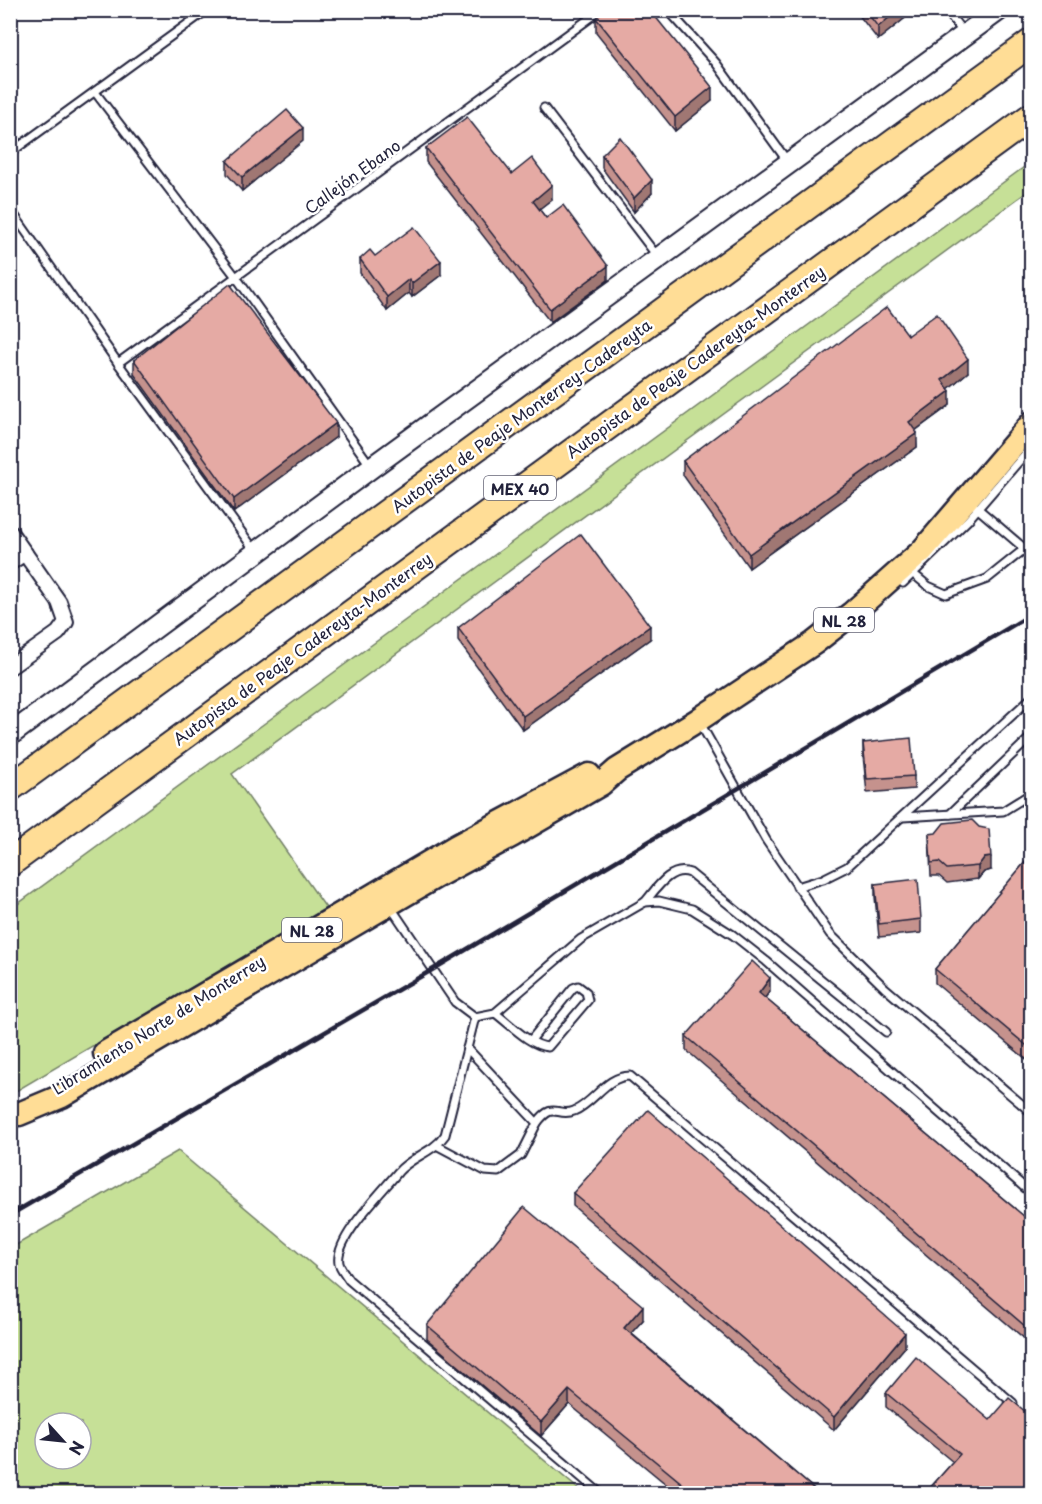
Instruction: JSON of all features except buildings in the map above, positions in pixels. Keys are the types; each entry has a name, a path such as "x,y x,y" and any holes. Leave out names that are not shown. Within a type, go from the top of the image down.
{"highway":[{"name":"Autopista de Peaje Monterrey-Cadereyta","path":"10,788 1032,42"},
{"name":"Autopista de Peaje Cadereyta-Monterrey","path":"10,862 1032,116"}],"main road":[{"name":"Libramiento Norte de Monterrey","path":"15,1117 62,1096 389,904 601,784 617,770 698,720 814,643 909,570 973,505 1032,423"},
{"name":"Libramiento Norte de Monterrey","path":"15,1117 84,1066 251,965 493,825 591,774 617,770"},
{"path":"251,965 288,951 360,912 389,904 404,889 493,825"}],"street":[{"path":"10,735 258,554 372,467 999,10"},
{"path":"10,532 59,602 66,622 58,633 10,667"},
{"path":"10,563 25,553"}],"lane":[{"path":"10,153 207,10"},
{"name":"Callejón Ebano","path":"118,363 601,10"},
{"path":"668,10 716,63 790,164"},
{"path":"946,10 964,34"},
{"path":"95,93 236,277 372,467"},
{"path":"544,108 659,258"},
{"path":"10,208 118,363 258,554"},
{"path":"1024,549 973,505 1032,446"},
{"path":"896,589 909,570 928,586 946,594 987,579 1032,543"},
{"path":"814,643 861,616"},
{"path":"797,887 823,879 847,867 1032,697"},
{"path":"698,720 766,840 830,934 855,961 1032,1113"},
{"path":"950,814 1032,736"},
{"path":"903,817 1004,811 1032,793"},
{"path":"389,904 455,1002 475,1017 495,1013 582,939 645,902 672,873 684,870 886,1032"},
{"path":"645,902 659,901 692,909 733,935 1032,1194"},
{"path":"495,1013 540,1047 548,1047 588,1000 586,992 578,986 573,988 531,1040"},
{"path":"475,1017 448,1130 438,1146 403,1166 398,1172 347,1235 341,1248 339,1263 349,1280 601,1494"},
{"path":"467,1048 537,1123"},
{"path":"438,1146 485,1171 498,1172 521,1155 544,1114 552,1109 569,1112 577,1109 611,1082 621,1076 630,1076 1019,1408"}],"green space":[{"path":"1031,162 1031,189 232,774 326,908 11,1094 11,909"},
{"path":"178,1151 583,1493 11,1493 11,1248"}],"railway":[{"path":"10,1215 432,970 1032,614"}]}
